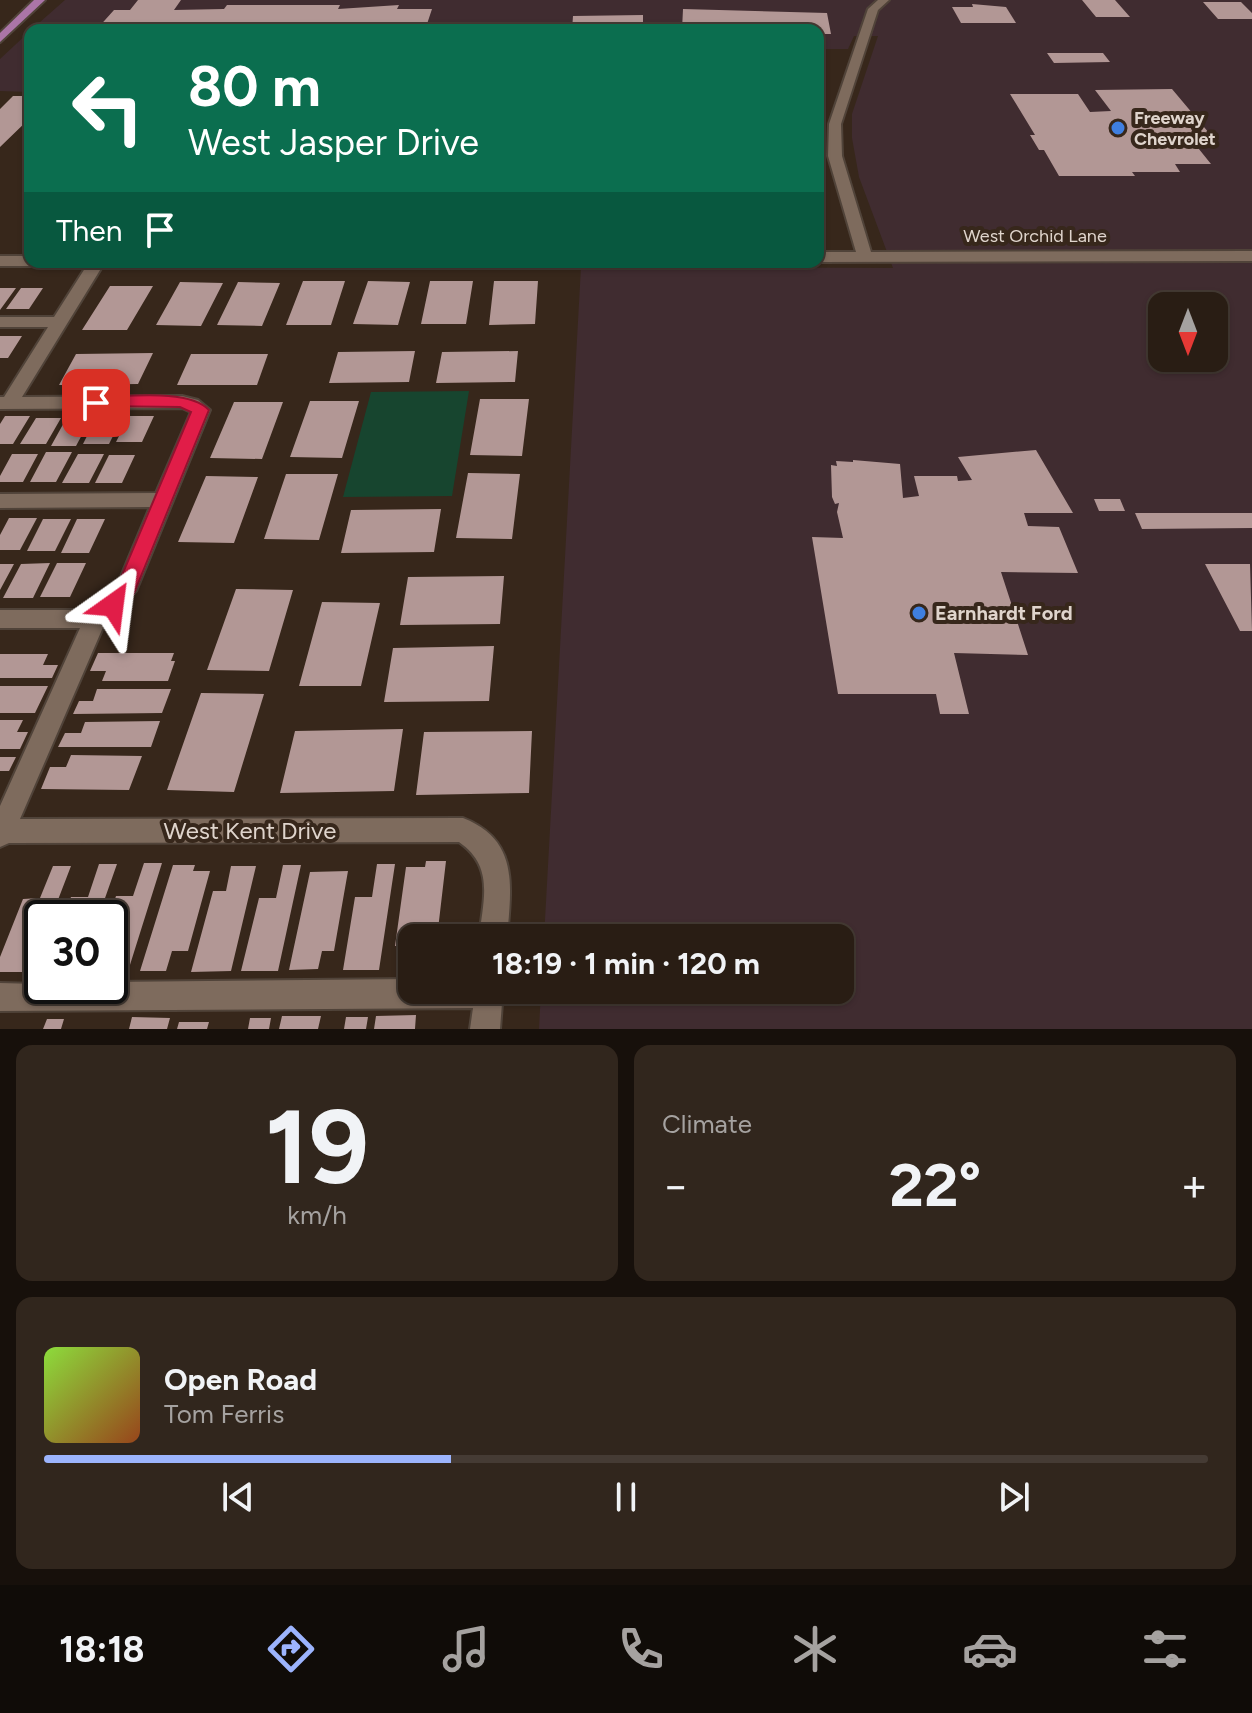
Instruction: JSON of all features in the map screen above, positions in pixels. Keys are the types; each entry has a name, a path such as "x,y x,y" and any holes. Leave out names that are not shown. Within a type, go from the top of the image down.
{"main road":[{"path":"0,39 40,0"}],"street":[{"path":"865,257 835,156 835,124 875,3"},
{"name":"West Orchid Lane","path":"824,257 1252,256"},
{"path":"0,261 24,261"},
{"path":"5,403 93,268"},
{"path":"0,322 59,322"},
{"path":"1,832 95,619 125,591 201,410 182,402 5,403"},
{"path":"0,501 164,500"},
{"path":"0,619 95,619"},
{"name":"West Kent Drive","path":"1,832 463,830 482,840 493,852 497,877 494,924"},
{"path":"0,997 398,993"},
{"path":"485,1029 487,1004"}],"shaded area":[{"path":"65,0 1252,0 1252,1029 539,1029 540,1004 854,1004 854,924 545,924 581,268 893,268 859,177 852,138 852,114 878,36 854,36 848,49 824,49 824,24 38,24"},
{"path":"24,37 24,92 0,91 0,59"}],"green space":[{"path":"469,391 452,496 343,497 371,392"}],"building":[{"path":"138,0 181,0 174,10 224,9 227,5 340,5 338,9 399,5 397,9 432,9 427,24 101,24 114,10 130,10"},
{"path":"1082,0 1115,0 1130,17 1096,17"},
{"path":"1203,2 1241,2 1252,13 1252,19 1218,19"},
{"path":"972,4 1006,7 1016,23 961,23 952,7 973,7"},
{"path":"683,9 827,13 831,34 824,34 824,24 682,24"},
{"path":"643,15 643,24 572,24 573,16"},
{"path":"1047,53 1103,53 1110,62 1054,63"},
{"name":"Freeway Chevrolet","path":"1172,89 1209,133 1186,133 1211,164 1175,164 1180,172 1132,172 1135,176 1059,176 1044,150 1039,150 1030,135 1035,135 1010,94 1078,94 1090,112 1111,111 1095,90"},
{"path":"13,96 24,96 24,124 0,147 0,109"},
{"path":"303,281 345,281 331,325 286,325"},
{"path":"368,281 410,282 398,325 353,324"},
{"path":"430,281 473,281 466,324 421,324"},
{"path":"494,281 538,281 535,324 489,325"},
{"path":"180,282 223,283 201,326 156,325"},
{"path":"238,282 280,283 262,326 217,325"},
{"path":"110,286 153,286 127,330 82,330"},
{"path":"0,288 16,288 0,310"},
{"path":"21,288 43,288 29,309 6,309"},
{"path":"0,336 22,336 8,358 0,358"},
{"path":"415,351 409,382 329,383 338,352"},
{"path":"518,351 515,382 436,383 442,352"},
{"path":"153,353 138,384 59,385 76,354"},
{"path":"191,354 268,354 257,385 177,385"},
{"path":"480,399 529,399 522,456 470,455"},
{"path":"310,401 359,401 342,458 290,457"},
{"path":"234,402 283,402 262,459 210,458"},
{"path":"5,416 30,416 13,444 0,444 0,424"},
{"path":"129,416 154,416 142,442 116,442"},
{"path":"36,418 61,418 46,444 20,444"},
{"path":"91,418 76,446 51,446 66,419"},
{"path":"96,418 122,418 109,444 83,444"},
{"name":"Earnhardt Ford","path":"1036,450 1073,513 1024,513 1028,526 1059,527 1078,573 1001,572 1028,655 954,653 969,714 940,714 936,694 838,694 812,537 843,538 837,512 839,503 835,504 832,497 831,465 837,466 836,461 853,460 900,464 903,498 919,496 914,476 957,476 958,481 972,480 958,457"},
{"path":"46,452 72,452 56,482 30,482"},
{"path":"12,454 38,454 23,482 0,482 0,476"},
{"path":"78,454 104,454 89,483 62,483"},
{"path":"109,455 135,455 122,483 95,483"},
{"path":"468,473 520,474 512,539 456,538"},
{"path":"286,474 338,474 319,540 264,539"},
{"path":"206,476 258,477 234,543 178,542"},
{"path":"1094,499 1120,499 1125,511 1099,511"},
{"path":"441,509 434,552 341,553 351,510"},
{"path":"1135,513 1252,513 1252,528 1142,529"},
{"path":"9,518 37,518 20,550 0,550 0,535"},
{"path":"43,519 71,519 55,551 27,551"},
{"path":"77,519 105,519 89,553 61,553"},
{"path":"50,563 33,598 3,598 21,564"},
{"path":"57,563 86,563 70,597 40,597"},
{"path":"0,564 14,564 0,590"},
{"path":"1205,564 1250,564 1252,631 1240,631"},
{"path":"504,576 500,624 400,625 408,577"},
{"path":"236,589 293,590 269,671 207,670"},
{"path":"322,602 380,603 361,686 299,686"},
{"path":"494,646 489,701 384,702 393,648"},
{"path":"98,653 174,653 171,661 175,661 168,681 102,681 106,671 90,671"},
{"path":"0,654 48,654 43,665 58,665 52,678 0,678"},
{"path":"0,686 48,686 35,713 0,713"},
{"path":"97,689 171,689 162,713 73,714 79,701 93,701"},
{"path":"201,693 264,694 234,792 167,790"},
{"path":"0,720 23,720 17,732 28,732 20,749 0,749"},
{"path":"160,721 151,747 58,747 65,733 81,733 85,722"},
{"path":"403,729 394,791 280,793 295,731"},
{"path":"532,731 529,793 416,795 424,732"},
{"path":"71,755 142,756 129,790 41,789 50,767 66,767"},
{"path":"0,757 16,757 9,771 0,771"},
{"path":"426,861 446,861 439,924 398,924 406,867 425,867"},
{"path":"144,863 162,863 128,968 128,900 115,900 116,896 133,896"},
{"path":"99,864 117,864 104,900 70,900 71,897 88,897"},
{"path":"377,864 395,864 379,970 343,970 355,897 372,897"},
{"path":"173,865 195,865 193,871 210,871 188,951 172,951 166,971 140,971"},
{"path":"283,865 301,865 278,971 241,971 259,898 276,898"},
{"path":"53,866 71,866 58,900 24,900 24,972 0,972 0,957 23,899 40,898"},
{"path":"231,866 256,866 231,971 191,972 213,891 226,891"},
{"path":"348,871 334,951 322,951 318,969 289,970 310,872"},
{"path":"416,1015 415,1029 374,1029 376,1016"},
{"path":"282,1016 321,1016 318,1029 279,1029"},
{"path":"132,1017 170,1018 167,1029 129,1029"},
{"path":"346,1017 368,1017 366,1029 344,1029"},
{"path":"250,1018 271,1018 269,1029 248,1029"},
{"path":"47,1019 64,1019 61,1029 43,1029"},
{"path":"179,1022 209,1022 207,1029 177,1029"}],"place":[{"name":"Freeway Chevrolet","path":"1118,128"},
{"name":"Earnhardt Ford","path":"919,613"}],"route":[{"path":"96,403 182,402 201,410 125,591 113,605"}]}
